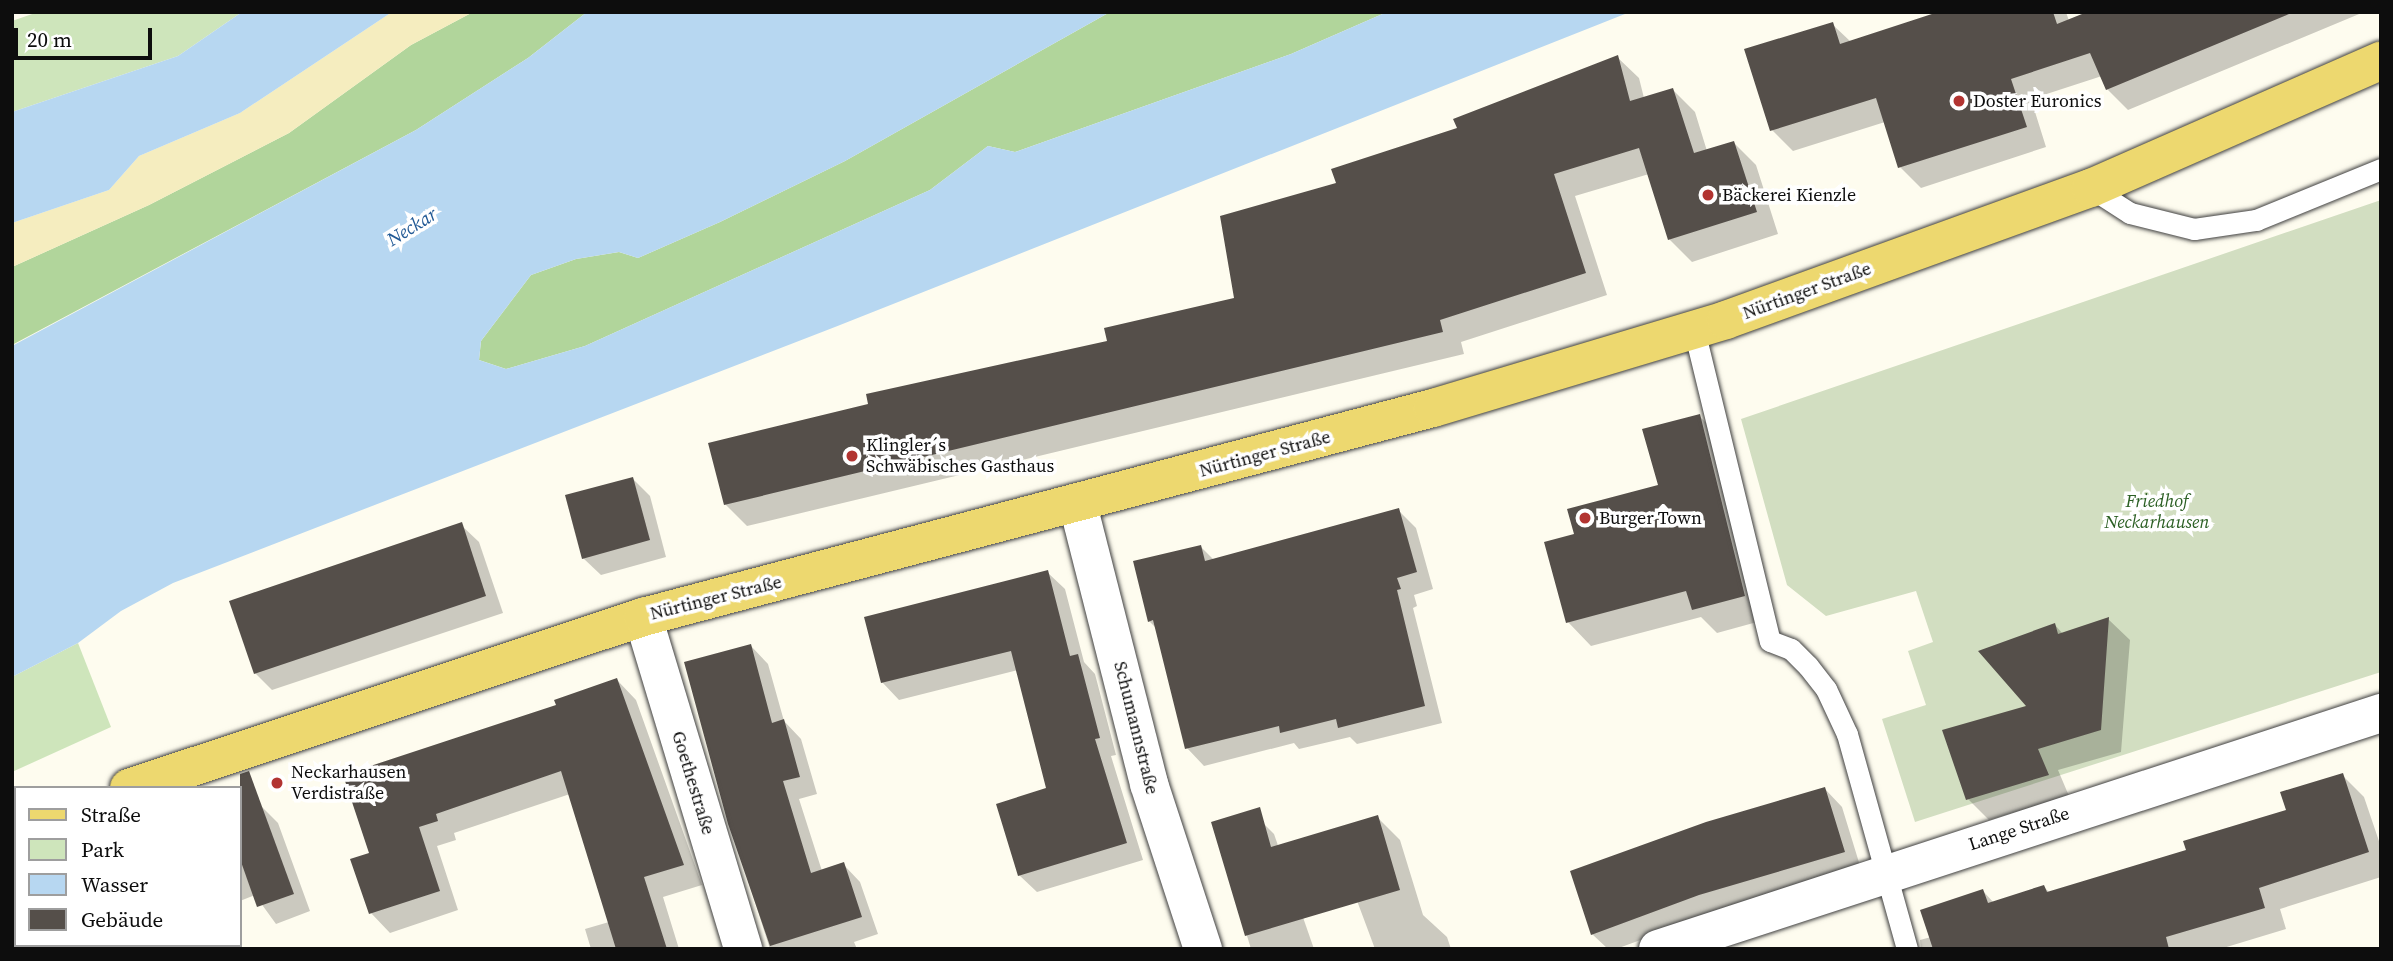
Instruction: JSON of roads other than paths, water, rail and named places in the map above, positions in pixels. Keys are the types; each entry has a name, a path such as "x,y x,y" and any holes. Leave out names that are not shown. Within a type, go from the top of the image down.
{"main road":[{"name":"Nürtinger Straße","path":"136,786 643,617 1078,505 1433,408 1695,330 2091,188 2381,61"}],"street":[{"name":"Schumannstraße","path":"1078,505 1149,784 1203,949"},
{"name":"Goethestraße","path":"643,617 743,949"},
{"name":"Lange Straße","path":"1658,949 2381,713"}],"lane":[{"path":"2091,188 2130,213 2194,229 2256,220 2381,169"},
{"path":"1695,330 1770,641 1791,649 1826,689 1847,734 1883,874 1907,949"}],"water":[{"path":"242,12 392,12 240,113 139,156 109,190 12,223 12,112 178,56"},
{"name":"Neckar","path":"587,12 1110,12 845,161 720,222 638,258 619,252 576,259 531,275 481,341 479,360 506,369 585,346 930,190 988,146 1015,152 1291,54 1387,12 1630,12 835,327 173,583 121,611 78,643 12,677 12,346 416,130 528,58"}],"place":[{"name":"Doster Euronics","path":"1959,101"},
{"name":"Bäckerei Kienzle","path":"1708,195"},
{"name":"Klingler´s Schwäbisches Gasthaus","path":"852,456"},
{"name":"Burger Town","path":"1585,518"},
{"name":"Neckarhausen Verdistraße","path":"277,783"}],"park label":[{"name":"Friedhof Neckarhausen","path":"2157,512"}]}
